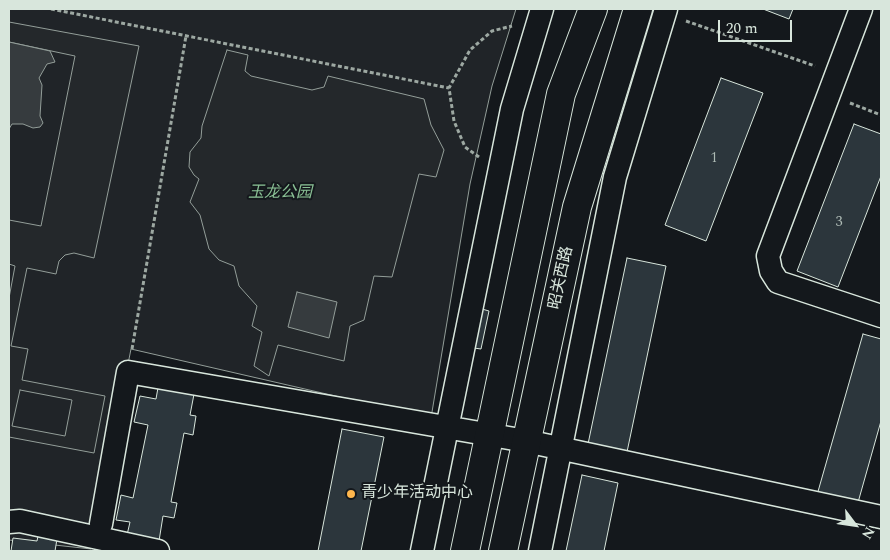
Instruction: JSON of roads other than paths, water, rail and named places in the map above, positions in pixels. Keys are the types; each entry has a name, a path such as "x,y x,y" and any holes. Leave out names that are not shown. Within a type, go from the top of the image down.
{"main road":[{"path":"465,551 491,435 561,94 592,9"},
{"name":"昭关西路","path":"503,551 577,207 626,42 638,9"}],"street":[{"path":"422,551 512,110 542,9"},
{"path":"861,9 768,256 771,271 778,282 881,316"},
{"path":"540,551 615,178 665,11"},
{"path":"93,537 128,373 526,441 881,517"},
{"path":"9,522 20,521 158,551"}],"place":[{"name":"青少年活动中心","path":"351,494"}],"park label":[{"name":"玉龙公园","path":"280,194"}]}
